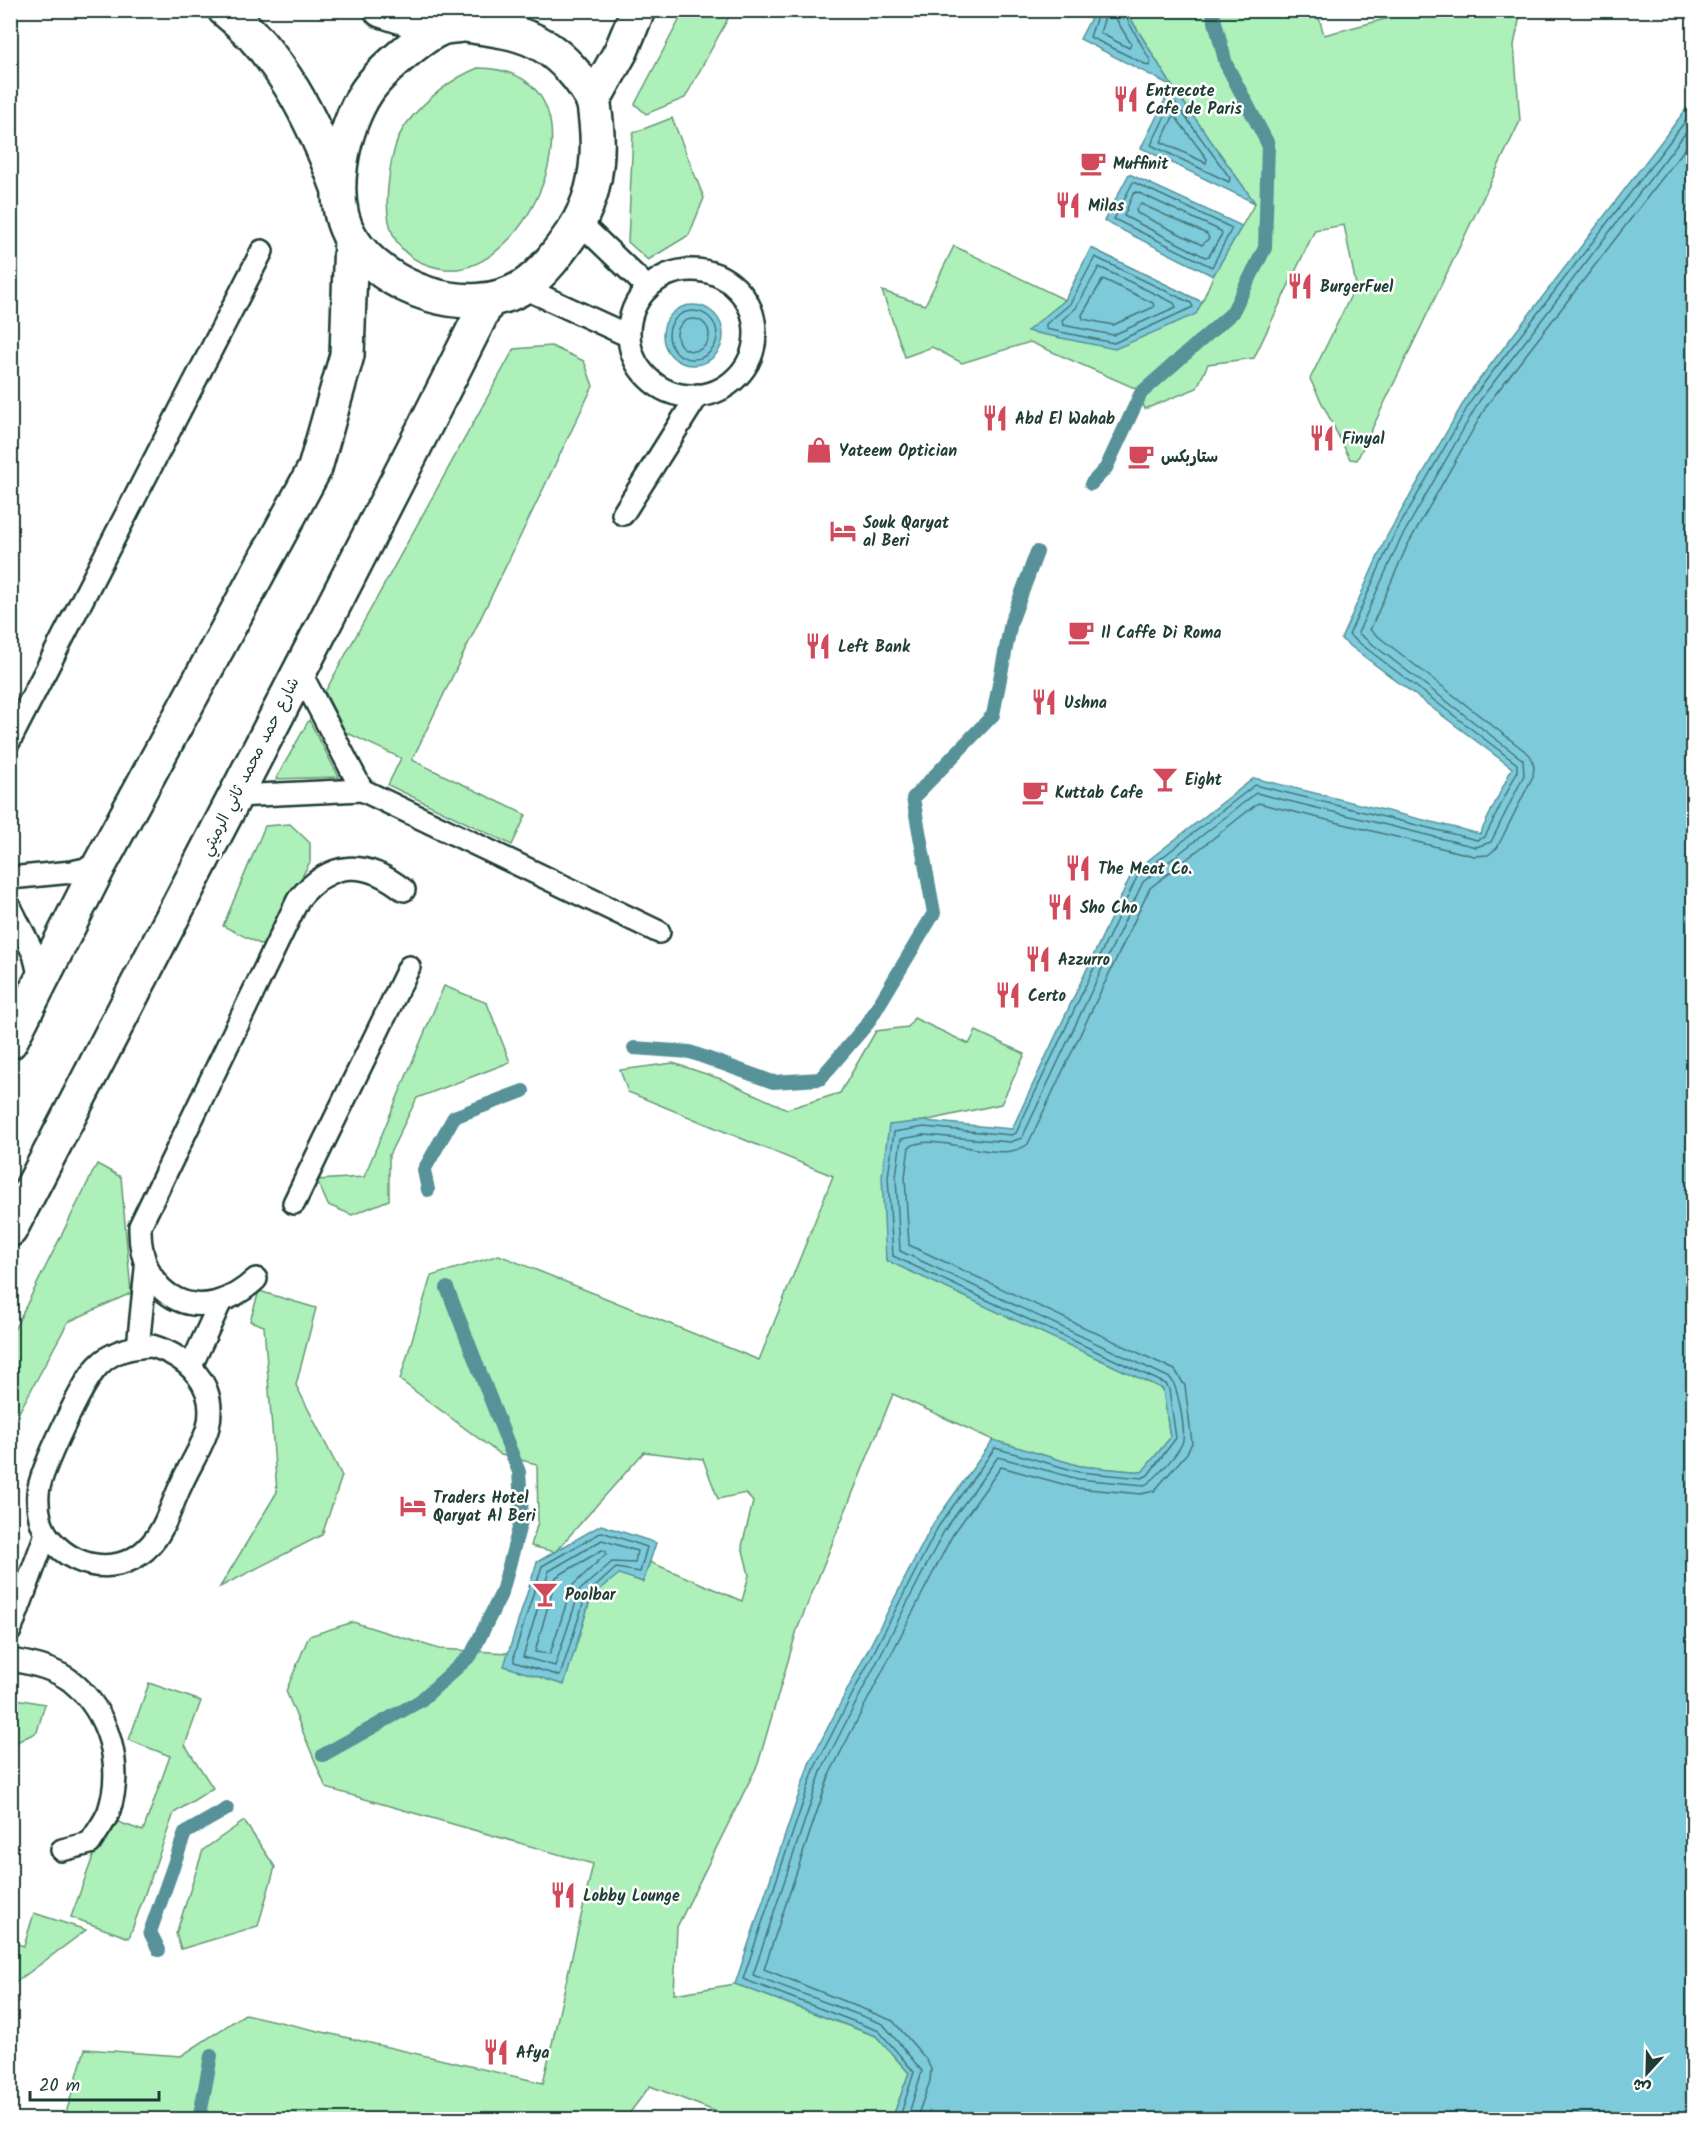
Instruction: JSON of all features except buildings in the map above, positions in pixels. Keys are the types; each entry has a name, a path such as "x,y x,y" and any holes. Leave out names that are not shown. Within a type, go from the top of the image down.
{"main road":[{"path":"10,1042 99,866 315,468 347,355 351,238 340,208 337,185 321,140 298,98 271,58 240,22 225,10"},
{"path":"351,238 376,265 407,287 435,297 488,301 522,287 555,257 579,222 595,178 598,143 593,100 572,70 544,46 509,31 466,21 381,10"},
{"path":"593,100 621,51 638,10"},
{"path":"337,185 348,134 366,92 390,64 466,21"},
{"name":"شارع حمد محمد ثاني الرميثي","path":"10,1230 299,670 375,528 488,301"}],"lane":[{"path":"579,222 648,288"},
{"path":"10,740 262,251"},
{"path":"706,272 725,280 741,294 752,313 756,334 752,354 742,373 726,387 707,395 686,396 666,391 649,380 637,364 629,345 629,324 636,305 648,288 665,276 675,273 706,272"},
{"path":"522,287 629,336"},
{"path":"623,514 698,395"},
{"path":"299,670 362,790"},
{"path":"234,796 362,790 659,932"},
{"path":"10,879 72,872 99,866"},
{"path":"256,1279 240,1294 220,1303 198,1305 177,1299 159,1287 146,1269 140,1248 140,1226 298,900 310,885 327,874 346,868 366,869 387,876 404,890"},
{"path":"10,907 34,954 41,982"},
{"path":"294,1203 409,967"},
{"path":"138,1347 146,1269"},
{"path":"191,1366 220,1303"},
{"path":"152,1346 173,1353 191,1366 203,1383 209,1405 208,1427 157,1538 142,1553 122,1564 100,1567 79,1562 60,1551 46,1534 39,1514 38,1492 44,1473 86,1382 98,1366 113,1354 138,1347 152,1346"},
{"path":"11,1628 18,1584 46,1534"},
{"path":"10,1660 37,1664 70,1680 95,1707 111,1740 116,1776 108,1812 90,1843 62,1850"}],"green space":[{"path":"684,11 732,11 685,98 646,114 635,104"},
{"path":"1126,11 1317,11 1324,35 1416,11 1521,11 1514,45 1520,121 1357,460 1350,459 1310,379 1356,285 1344,225 1315,230 1254,358 1208,364 1197,388 1145,409 1137,389 1030,342 962,363 932,347 905,357 882,291 925,305 954,246 1065,300 1091,248 1202,302 1213,276 1255,203 1172,86"},
{"path":"478,68 521,78 544,103 552,137 546,176 529,214 503,245 473,265 439,268 410,256 393,235 387,209 391,164 400,135 414,114 449,84"},
{"path":"672,118 704,198 689,235 648,260 628,242 633,133"},
{"path":"551,346 584,361 593,386 412,760 526,815 512,845 388,785 401,758 345,732 325,692 514,349"},
{"path":"309,720 339,777 276,779"},
{"path":"290,824 310,843 310,862 264,946 223,926 265,826"},
{"path":"444,986 487,1003 510,1062 417,1098 389,1155 389,1200 352,1215 328,1205 317,1180 364,1177"},
{"path":"914,1018 969,1044 976,1031 1025,1054 1001,1104 924,1121 889,1126 886,1260 1163,1389 1170,1438 1143,1472 1080,1466 993,1440 893,1394 797,1630 758,1764 677,1927 674,1994 735,1984 876,2036 909,2073 892,2119 735,2119 650,2086 625,2119 64,2120 85,2049 181,2056 245,2014 543,2083 593,1864 326,1788 286,1691 309,1636 353,1622 439,1649 508,1653 505,1666 564,1684 591,1597 619,1573 643,1582 650,1562 742,1601 749,1575 742,1546 753,1502 746,1493 718,1499 703,1459 644,1452 555,1552 531,1546 538,1522 537,1464 501,1455 400,1380 431,1276 499,1255 759,1360 833,1176 628,1092 620,1070 673,1063 721,1079 787,1109 840,1093 876,1031 908,1027"},
{"path":"97,1164 121,1177 131,1293 68,1322 11,1427 11,1336"},
{"path":"259,1291 316,1308 296,1385 342,1476 322,1535 220,1587 277,1492 264,1326 250,1321"},
{"path":"149,1683 201,1701 185,1745 213,1788 174,1813 129,1938 71,1917 107,1818 143,1831 170,1756 129,1740"},
{"path":"11,1698 45,1704 37,1732 11,1745"},
{"path":"244,1821 275,1867 258,1926 181,1949 176,1934 203,1850"},
{"path":"34,1913 86,1930 11,1986 11,1942 24,1946"}],"water":[{"path":"1095,10 1126,11 1172,86 1080,39"},
{"path":"1172,86 1255,203 1141,148"},
{"path":"1693,100 1693,2119 892,2119 909,2073 876,2036 735,1984 809,1764 933,1524 993,1440 1080,1466 1142,1472 1170,1438 1163,1389 886,1260 882,1176 889,1125 924,1121 1012,1129 1132,873 1254,778 1480,834 1512,768 1341,639 1387,536 1469,393"},
{"path":"1129,174 1242,226 1213,276 1104,221"},
{"path":"1091,248 1202,302 1196,314 1115,349 1027,331 1065,300"},
{"path":"693,305 714,314 723,335 714,356 693,365 672,356 663,335 672,314"},
{"path":"601,1525 656,1543 643,1582 619,1574 591,1597 564,1685 504,1666 537,1562"}],"waterway":[{"path":"1091,484 1106,468 1141,393 1232,313 1265,248 1268,144 1226,64 1212,10"},
{"path":"634,1048 690,1052 773,1082 820,1079 868,1023 934,913 913,798 993,715 1011,622 1037,552"},
{"path":"428,1190 424,1170 454,1117 523,1091"},
{"path":"323,1755 420,1701 471,1655 502,1592 522,1517 519,1472 447,1288"},
{"path":"159,1950 150,1932 185,1833 227,1809"},
{"path":"199,2120 211,2056"}],"place":[{"name":"Entrecote Cafe de Paris","path":"1126,99"},
{"name":"Muffinit","path":"1093,163"},
{"name":"Milas","path":"1068,205"},
{"name":"BurgerFuel","path":"1300,286"},
{"name":"Abd El Wahab","path":"995,418"},
{"name":"Finyal","path":"1322,438"},
{"name":"Yateem Optician","path":"819,450"},
{"name":"ستاربكس","path":"1141,456"},
{"name":"Souk Qaryat al Beri","path":"843,531"},
{"name":"Il Caffe Di Roma","path":"1081,632"},
{"name":"Left Bank","path":"818,646"},
{"name":"Ushna","path":"1044,702"},
{"name":"Eight","path":"1165,779"},
{"name":"Kuttab Cafe","path":"1035,792"},
{"name":"The Meat Co.","path":"1078,868"},
{"name":"Sho Cho","path":"1060,907"},
{"name":"Azzurro","path":"1038,959"},
{"name":"Certo","path":"1008,995"},
{"name":"Traders Hotel Qaryat Al Beri","path":"413,1506"},
{"name":"Poolbar","path":"545,1594"},
{"name":"Lobby Lounge","path":"563,1895"},
{"name":"Afya","path":"496,2052"}]}
